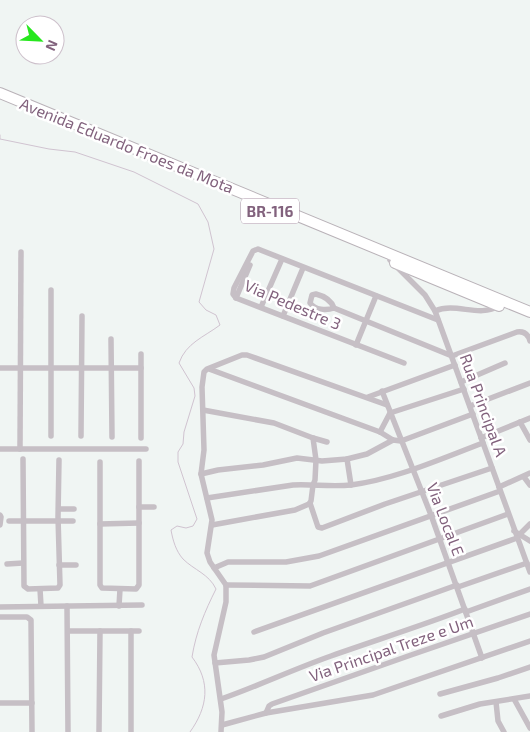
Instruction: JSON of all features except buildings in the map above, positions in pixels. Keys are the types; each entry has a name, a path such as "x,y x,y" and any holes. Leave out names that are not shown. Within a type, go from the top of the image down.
{"highway":[{"name":"Avenida Eduardo Froes da Mota","path":"0,93 530,312"},
{"name":"Avenida Eduardo Froes da Mota","path":"5,102 530,319"}],"street":[{"name":"Via Pedestre 3","path":"404,363 236,298 233,294 234,288 253,251 256,249 282,258 303,268 438,320"},
{"path":"20,449 22,252"},
{"path":"261,307 282,258"},
{"name":"Rua Principal A","path":"390,260 425,295 435,311 530,572"},
{"path":"284,316 303,268"},
{"path":"52,290 50,368 52,436"},
{"path":"334,308 327,310 310,305 313,294 318,294 329,301 334,308 452,356 517,332 527,334 530,340"},
{"path":"356,345 376,296"},
{"path":"435,311 450,307 490,311 499,306"},
{"path":"81,436 82,316"},
{"path":"111,338 112,437"},
{"path":"141,354 141,438"},
{"path":"387,405 242,355 204,371 202,382 204,450 201,474 212,525 207,550 208,557 226,585 226,602 214,655 221,699 222,729 266,713 368,696 530,641"},
{"path":"461,382 505,364"},
{"path":"368,397 455,365"},
{"path":"0,368 141,368"},
{"path":"209,369 380,432 393,440 401,441 473,414"},
{"path":"470,406 530,383"},
{"path":"380,432 390,414 464,389"},
{"name":"Via Local E","path":"382,391 431,515 482,658"},
{"path":"203,410 274,423 327,442"},
{"path":"207,498 293,485 351,485 375,480 413,469 482,441 530,418"},
{"path":"520,422 530,440"},
{"path":"313,438 316,460 315,480 312,485 310,503 318,527 322,528 385,504 492,468"},
{"path":"201,474 218,470 263,465 288,459 347,460 367,454 393,440"},
{"path":"0,449 146,449"},
{"path":"23,459 24,587 28,589 59,587 59,460"},
{"path":"347,460 351,485"},
{"path":"100,462 100,586 102,588 136,589 139,587 139,461"},
{"path":"214,568 228,562 286,562 319,556 499,489 530,473"},
{"path":"524,477 530,485"},
{"path":"212,525 295,510 310,503"},
{"path":"139,507 154,507"},
{"path":"58,509 74,509"},
{"path":"226,585 310,586 508,514"},
{"path":"0,515 0,525"},
{"path":"9,521 74,521"},
{"path":"100,524 140,523"},
{"path":"254,632 389,583 448,564 517,535 530,524"},
{"path":"517,535 530,541"},
{"path":"7,564 24,563"},
{"path":"215,663 264,657 323,633 527,563"},
{"path":"59,564 76,565"},
{"path":"221,699 330,656 382,640 530,588"},
{"path":"40,589 41,606"},
{"path":"119,606 120,589"},
{"path":"0,607 142,605"},
{"path":"67,606 68,732"},
{"name":"Via Principal Treze e Um","path":"266,713 272,704 530,614"},
{"path":"0,617 27,617 30,620 32,732"},
{"path":"68,631 139,631"},
{"path":"99,732 100,631"},
{"path":"131,631 131,732"},
{"path":"440,694 530,667"},
{"path":"441,716 474,706 530,696"},
{"path":"514,699 530,728"},
{"path":"496,702 498,721 504,732"},
{"path":"0,703 32,703"}],"waterway":[{"path":"0,135 0,139 75,152 134,172 198,204 208,222 214,249 199,302 206,310 216,315 220,325 191,345 179,363 194,388 195,396 184,432 183,444 178,452 178,462 197,519 193,526 186,528 177,526 171,530 175,546 183,559 201,572 216,589 201,622 192,657 202,676 205,694 201,713 190,732"}]}
